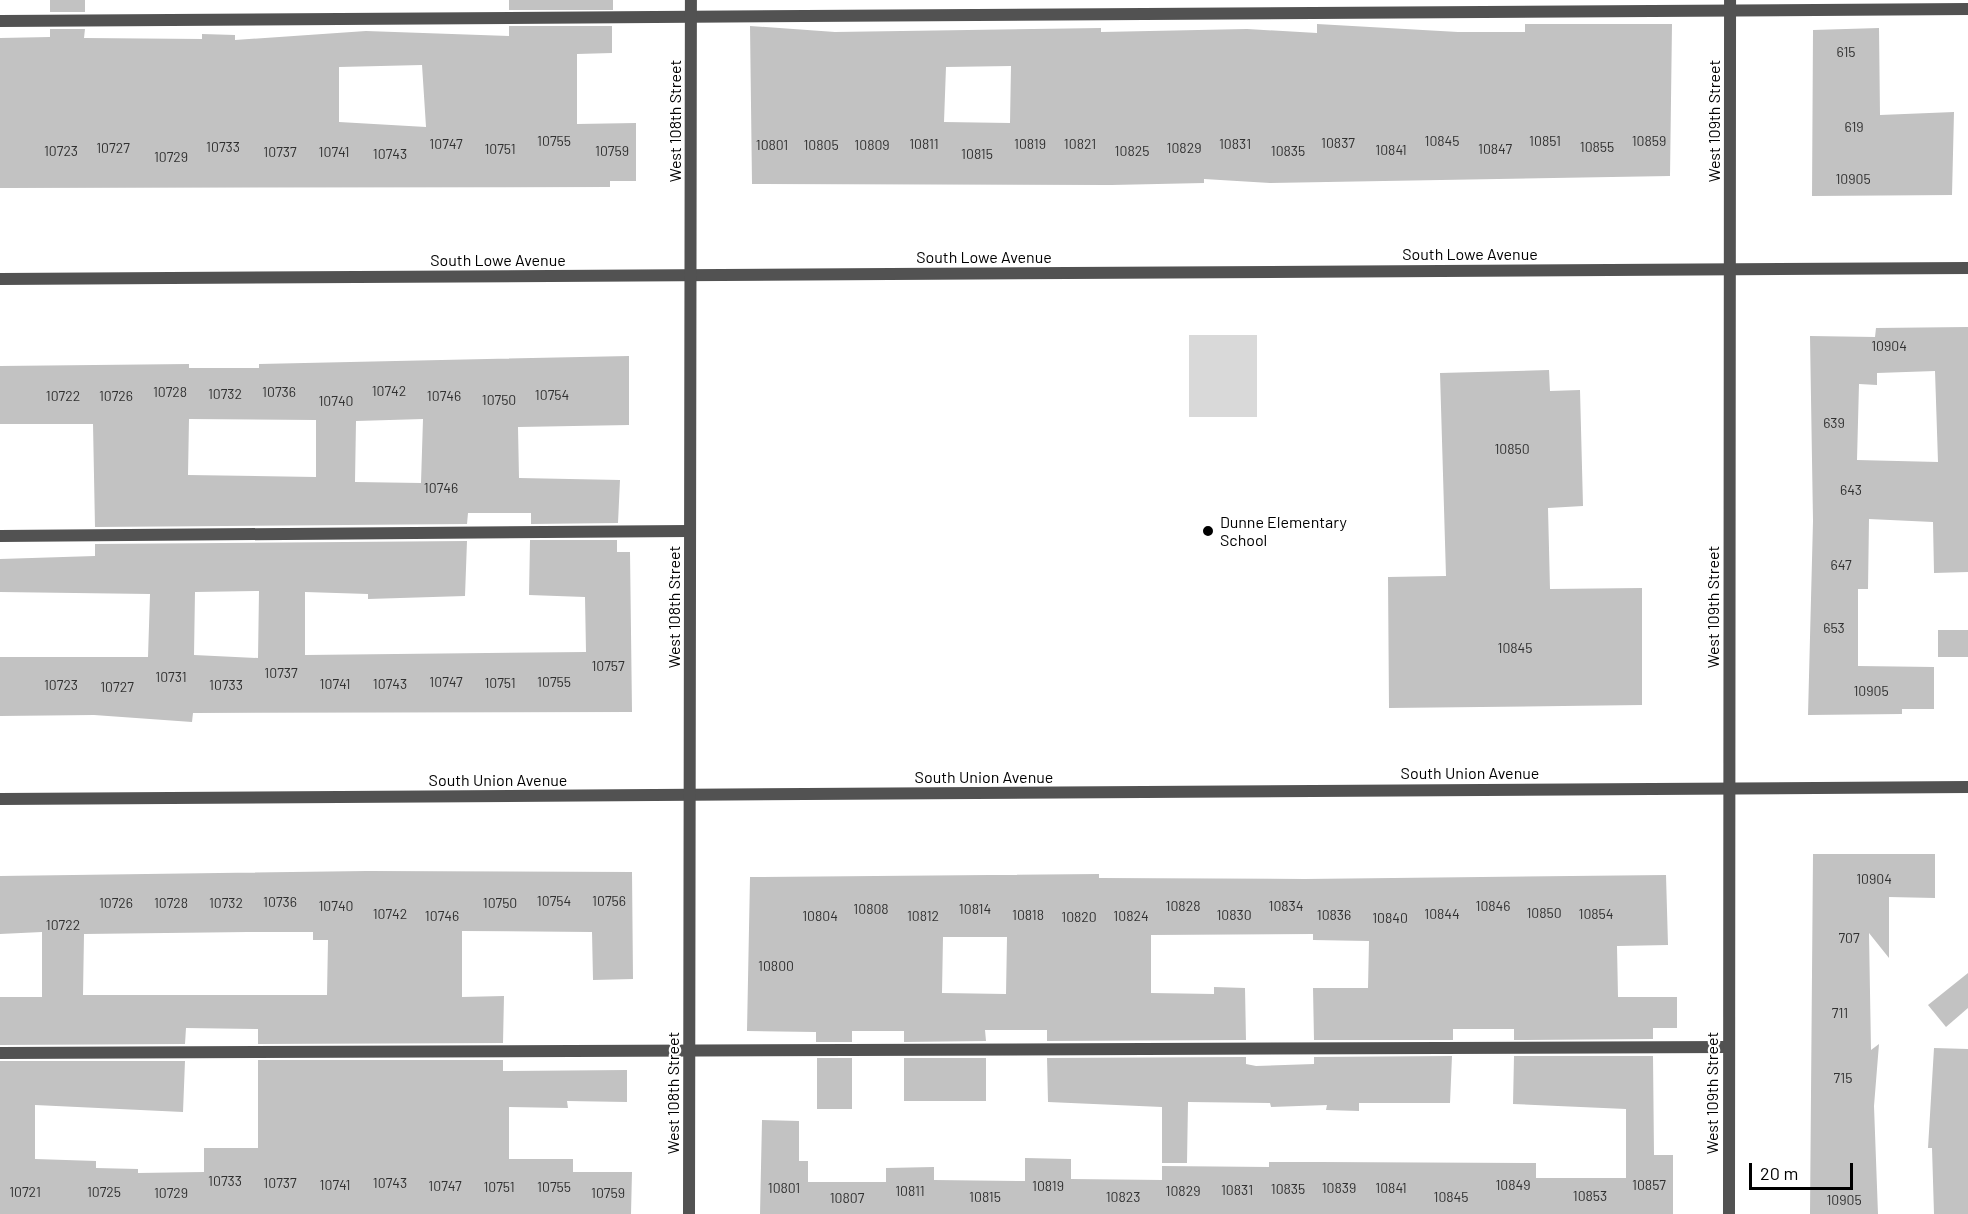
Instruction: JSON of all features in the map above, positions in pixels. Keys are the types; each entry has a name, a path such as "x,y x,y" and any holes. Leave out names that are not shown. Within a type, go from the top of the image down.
{"street":[{"name":"West 108th Street","path":"689,1214 691,0"},
{"path":"0,21 691,17 1730,5 1968,9"},
{"name":"West 109th Street","path":"1729,1214 1730,5"},
{"name":"South Lowe Avenue","path":"0,279 1968,268"},
{"path":"0,536 690,531"},
{"name":"South Union Avenue","path":"0,799 1968,787"},
{"path":"0,1053 1729,1047"}],"shaded area":[{"path":"1189,335 1257,335 1257,417 1189,417"}],"building":[{"path":"50,0 85,0 85,12 50,12"},
{"path":"509,0 613,0 613,10 509,10"},
{"path":"1317,24 1458,32 1525,32 1525,24 1672,24 1670,176 1270,183 1204,179 1204,183 1111,185 752,184 750,26 835,32 1101,28 1101,32 1247,29 1317,33","holes":["1011,66 1010,123 944,122 946,67"]},
{"path":"509,26 612,26 612,53 577,54 577,124 636,123 636,181 610,181 610,187 0,188 0,38 50,37 50,29 85,29 84,38 202,39 202,34 235,35 235,40 366,31 509,36","holes":["422,65 426,127 339,122 339,67"]},
{"path":"1879,28 1880,115 1954,112 1952,195 1812,196 1813,30"},
{"path":"1968,327 1968,572 1934,573 1933,522 1869,519 1868,589 1858,589 1858,666 1934,667 1934,709 1902,709 1902,714 1808,715 1813,521 1810,336 1875,337 1876,328","holes":["1935,371 1938,462 1857,460 1859,384 1877,385 1877,373"]},
{"path":"629,356 629,425 518,427 519,478 620,480 618,523 531,524 531,513 468,513 467,524 95,527 93,424 0,424 0,366 189,364 189,368 259,368 259,364","holes":["189,419 316,420 316,477 188,475","423,419 421,483 355,482 356,421"]},
{"path":"1549,370 1550,391 1580,390 1583,506 1548,508 1550,589 1642,588 1642,705 1389,708 1388,577 1446,576 1440,373"},
{"path":"530,540 617,540 617,552 630,552 632,712 193,713 192,722 94,715 0,716 0,657 148,657 150,594 0,592 0,559 95,556 95,544 467,541 465,596 368,599 368,594 305,592 305,655 586,652 585,597 529,595","holes":["259,591 258,658 194,655 195,592"]},
{"path":"1938,630 1968,630 1968,657 1938,657"},
{"path":"1813,854 1935,854 1935,898 1889,897 1889,958 1869,933 1871,1050 1879,1044 1874,1106 1878,1214 1810,1214"},
{"path":"367,871 632,872 633,979 593,980 592,932 462,931 462,997 504,996 503,1043 258,1044 258,1029 186,1028 185,1044 0,1045 0,997 42,997 42,932 0,934 0,876","holes":["313,932 313,940 328,940 327,995 83,995 84,934"]},
{"path":"1099,874 1099,878 1305,879 1666,875 1668,945 1617,946 1618,997 1677,997 1677,1028 1653,1028 1653,1039 1514,1040 1514,1029 1453,1029 1453,1040 1314,1040 1313,988 1368,988 1369,941 1313,940 1313,934 1151,935 1151,993 1214,994 1214,987 1245,988 1246,1040 1047,1041 1047,1030 985,1030 986,1041 904,1042 904,1031 852,1031 852,1042 816,1042 816,1032 747,1031 750,877","holes":["943,937 1007,937 1006,994 942,993"]},
{"path":"1968,973 1968,1008 1946,1027 1928,1005"},
{"path":"1934,1048 1968,1049 1968,1214 1934,1214 1932,1148 1928,1148"},
{"path":"1452,1056 1450,1103 1359,1103 1359,1111 1326,1110 1327,1105 1271,1107 1270,1103 1188,1102 1187,1163 1162,1163 1162,1107 1048,1102 1047,1058 1246,1057 1246,1064 1256,1066 1314,1064 1314,1057"},
{"path":"1514,1056 1653,1056 1654,1155 1673,1155 1673,1214 760,1214 762,1120 799,1121 799,1161 808,1161 808,1182 886,1182 886,1168 934,1167 934,1180 1025,1181 1025,1158 1071,1159 1071,1179 1162,1180 1162,1166 1269,1167 1269,1162 1536,1163 1536,1178 1626,1178 1626,1109 1513,1104"},
{"path":"817,1058 852,1058 852,1109 817,1109"},
{"path":"904,1058 986,1058 986,1101 904,1101"},
{"path":"258,1060 503,1060 503,1071 627,1070 627,1102 567,1101 568,1108 509,1107 509,1159 573,1159 573,1172 632,1172 631,1214 0,1214 0,1061 185,1061 183,1112 35,1105 35,1159 96,1161 96,1168 138,1169 138,1173 204,1172 204,1148 258,1148"}],"place":[{"name":"Dunne Elementary School","path":"1208,531"}]}
